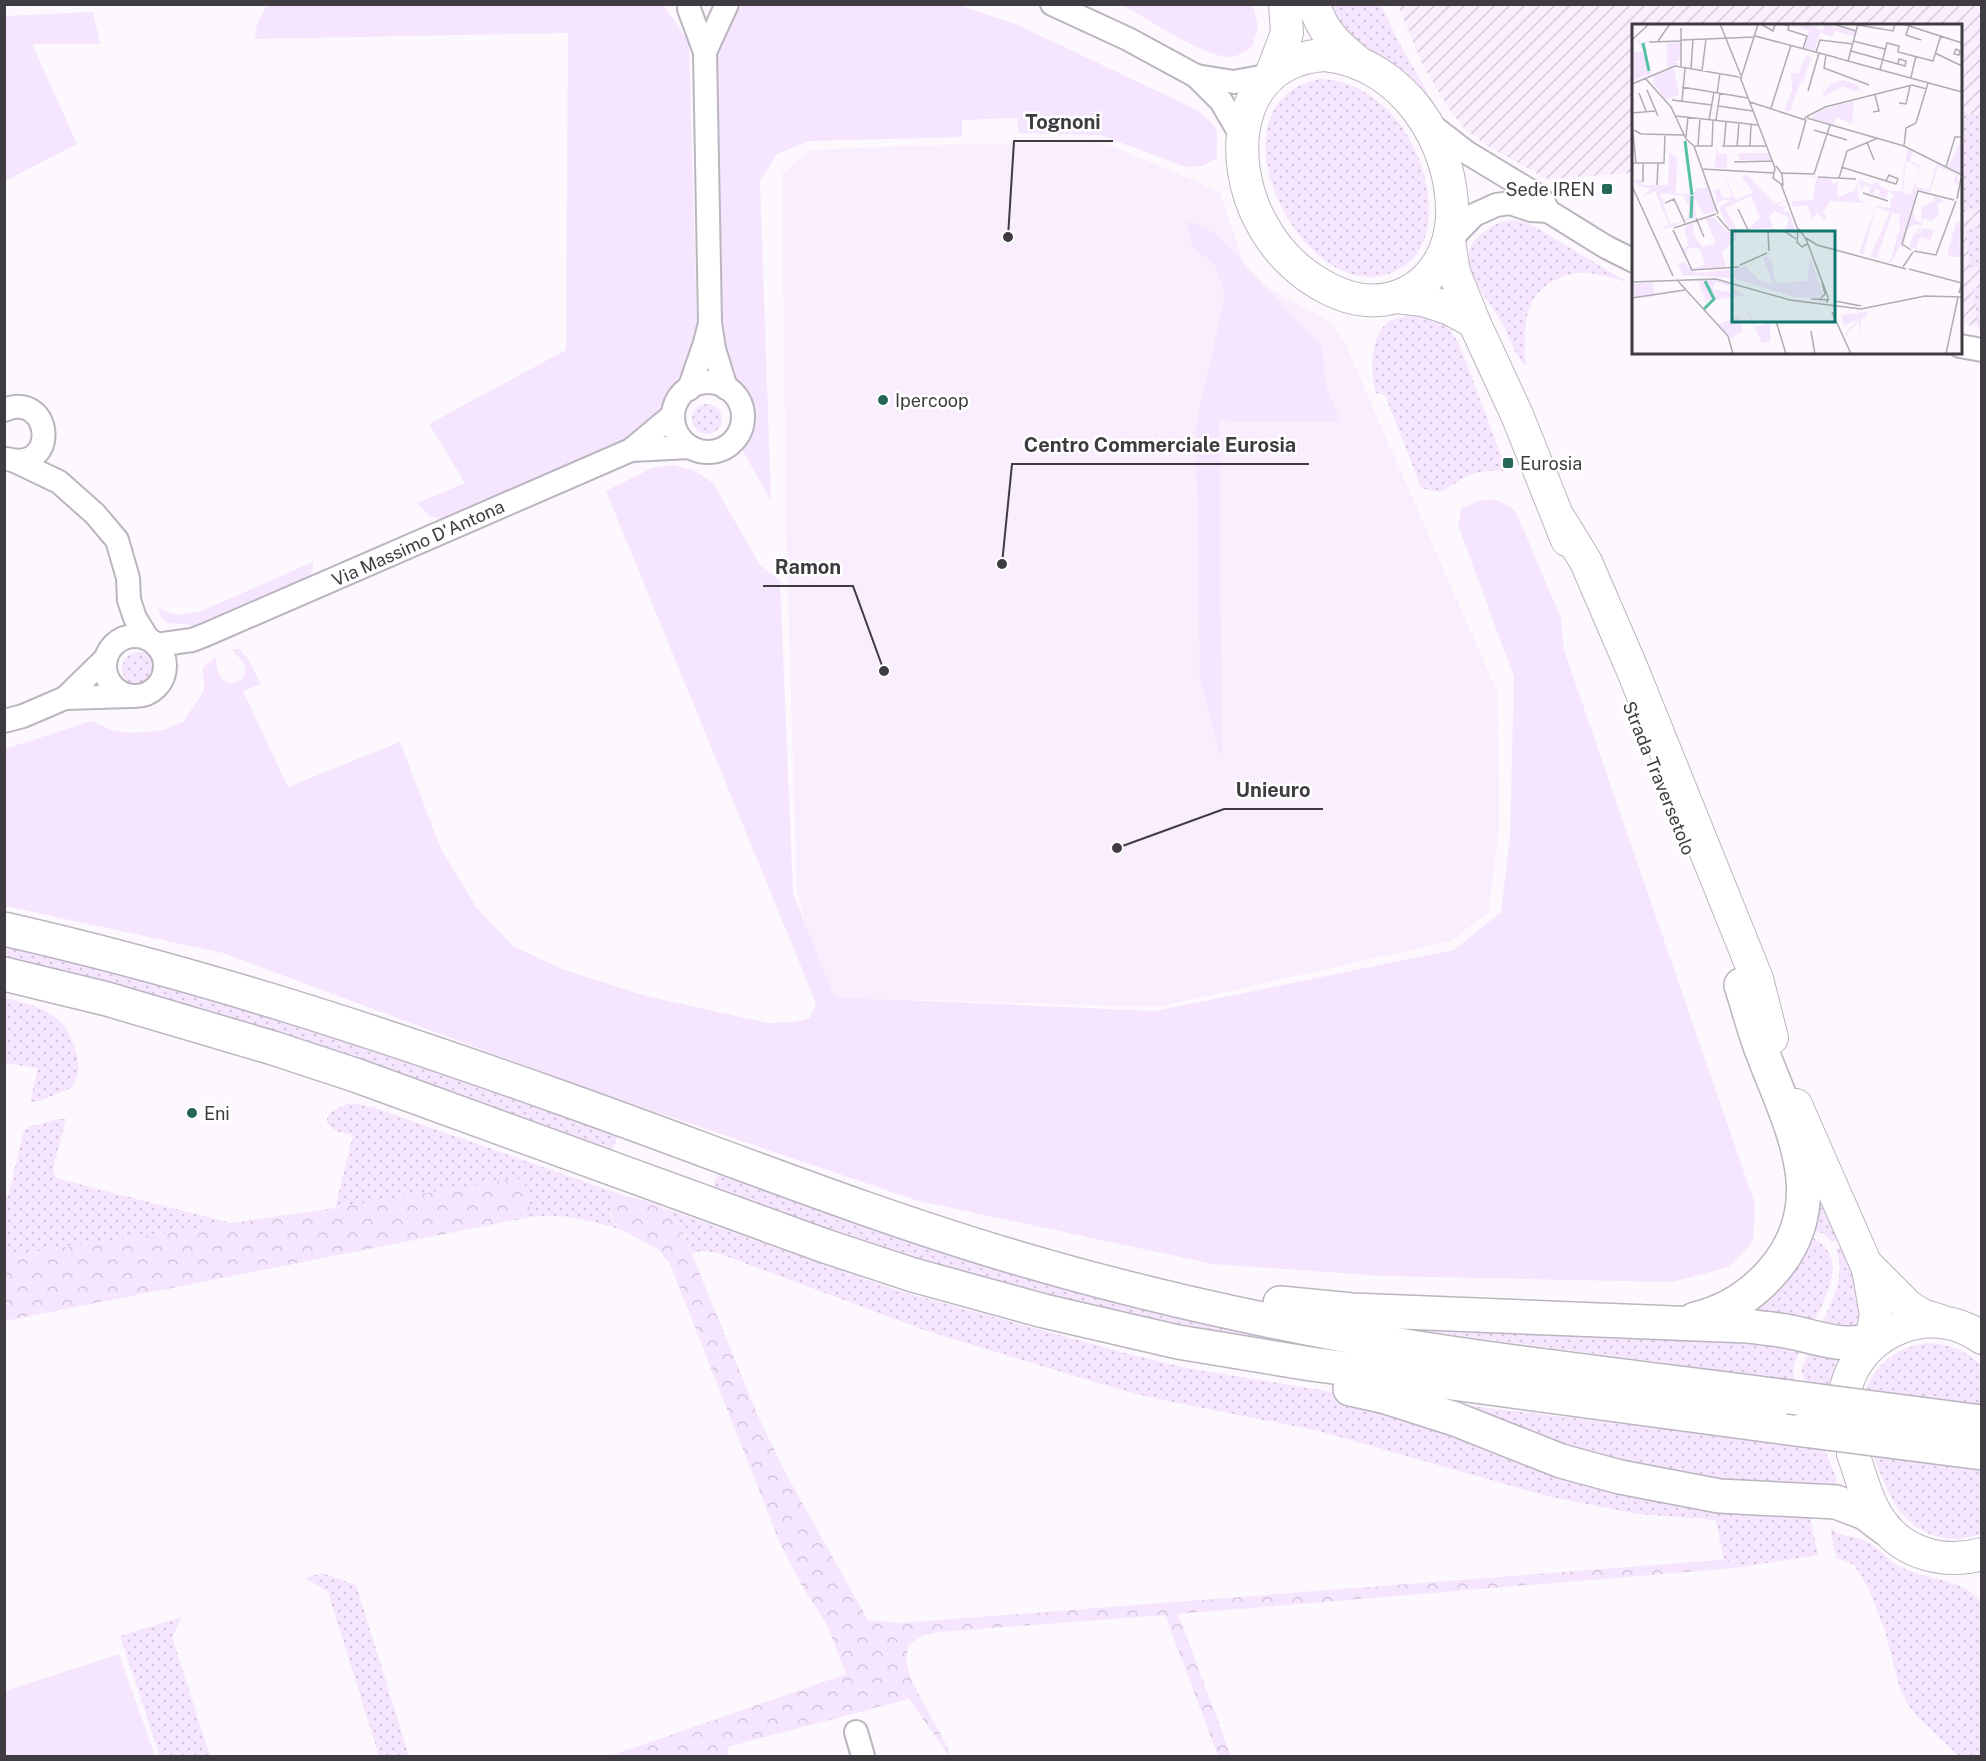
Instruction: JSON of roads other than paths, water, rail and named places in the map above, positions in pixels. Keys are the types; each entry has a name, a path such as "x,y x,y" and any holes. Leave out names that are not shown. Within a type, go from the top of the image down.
{"highway":[{"path":"4,929 163,969 344,1024 520,1083 859,1206 974,1245 1148,1294 1291,1325 1472,1356 1982,1422"},
{"path":"4,974 134,1007 368,1079 858,1258 1115,1331 1166,1355 1193,1363 1337,1386 1386,1397 1455,1419 1562,1461 1620,1477 1719,1496 1836,1502 1865,1513 1886,1529"},
{"path":"1660,1322 1710,1315 1746,1296 1765,1280 1782,1260 1800,1219 1804,1189 1800,1156 1759,1043 1741,985"},
{"path":"974,1245 1094,1263 1228,1294 1287,1304 1364,1310 1748,1326 1787,1331 1821,1341 1842,1344 1871,1343"},
{"path":"1089,1323 1222,1350 1334,1368 1982,1453"}],"main road":[{"name":"Strada Traversetolo","path":"1271,75 1287,33 1285,4"},
{"name":"Strada Traversetolo","path":"1314,4 1319,22 1338,46 1360,64 1396,87 1426,122 1441,150 1449,179 1452,210 1449,241 1454,272 1561,521 1573,568 1635,717 1741,985 1747,997 1764,1018 1795,1101 1867,1265"},
{"name":"Strada Traversetolo","path":"1360,64 1336,57 1312,56 1290,63 1271,75 1259,88 1250,104 1243,139 1245,172 1253,205 1262,224 1286,257 1317,283 1345,296 1376,300 1396,297 1423,300 1448,308 1474,322"},
{"name":"Strada Traversetolo","path":"1396,297 1413,289 1429,276 1441,260 1449,241"},
{"name":"Strada Traversetolo","path":"1561,521 1587,562 1637,681 1757,979 1769,1030"},
{"path":"1867,1265 1908,1306 1922,1315 1965,1329 1982,1338"},
{"path":"1846,1387 1854,1366 1871,1343 1875,1321 1876,1309 1867,1265"},
{"path":"1871,1343 1909,1324 1937,1322 1951,1324"},
{"path":"1853,1454 1871,1504 1886,1529 1909,1547 1956,1563 1982,1578"},
{"path":"1936,1557 1951,1559 1982,1554"}],"street":[{"path":"685,7 699,12 709,12 726,4"},
{"path":"705,52 726,4"},
{"path":"1052,4 1128,39 1196,76 1221,100 1243,139"},
{"path":"685,7 705,52 710,323 714,349 726,388"},
{"path":"1196,76 1234,82 1271,75"},
{"path":"1426,122 1466,152 1532,192 1544,201 1548,211"},
{"path":"1449,241 1474,215 1496,205 1510,203 1531,210 1548,211 1606,247 1632,260"},
{"path":"688,389 704,383 715,383 734,394 743,413 739,434 724,449 702,452 690,447 676,432 673,422 677,401 688,389 710,323"},
{"path":"1962,346 1982,350"},
{"path":"4,410 16,407 33,412 40,418 44,427 43,444 47,459 59,482"},
{"name":"Via Massimo D'Antona","path":"65,698 128,637 138,636 152,642 192,640 205,636 631,450 673,415"},
{"path":"10,460 24,461 39,452 43,444"},
{"name":"Via Massimo D'Antona","path":"631,450 690,447"},
{"path":"10,460 59,482 95,514 117,540 128,578 129,600 122,630 105,668 108,678 120,692 130,696"},
{"path":"129,600 135,618 162,652 165,662 162,680"},
{"name":"Via Massimo D'Antona","path":"4,721 23,716 65,698 139,696 148,693 156,688 205,636"},
{"path":"855,1732 863,1756"}],"place":[{"name":"Sede IREN","path":"1607,189"},
{"name":"Tognoni","path":"1008,237"},
{"name":"Ipercoop","path":"883,400"},
{"name":"Eurosia","path":"1508,463"},
{"name":"Centro Commerciale Eurosia","path":"1002,564"},
{"name":"Ramon","path":"884,671"},
{"name":"Unieuro","path":"1117,848"},
{"name":"Eni","path":"192,1113"}]}
